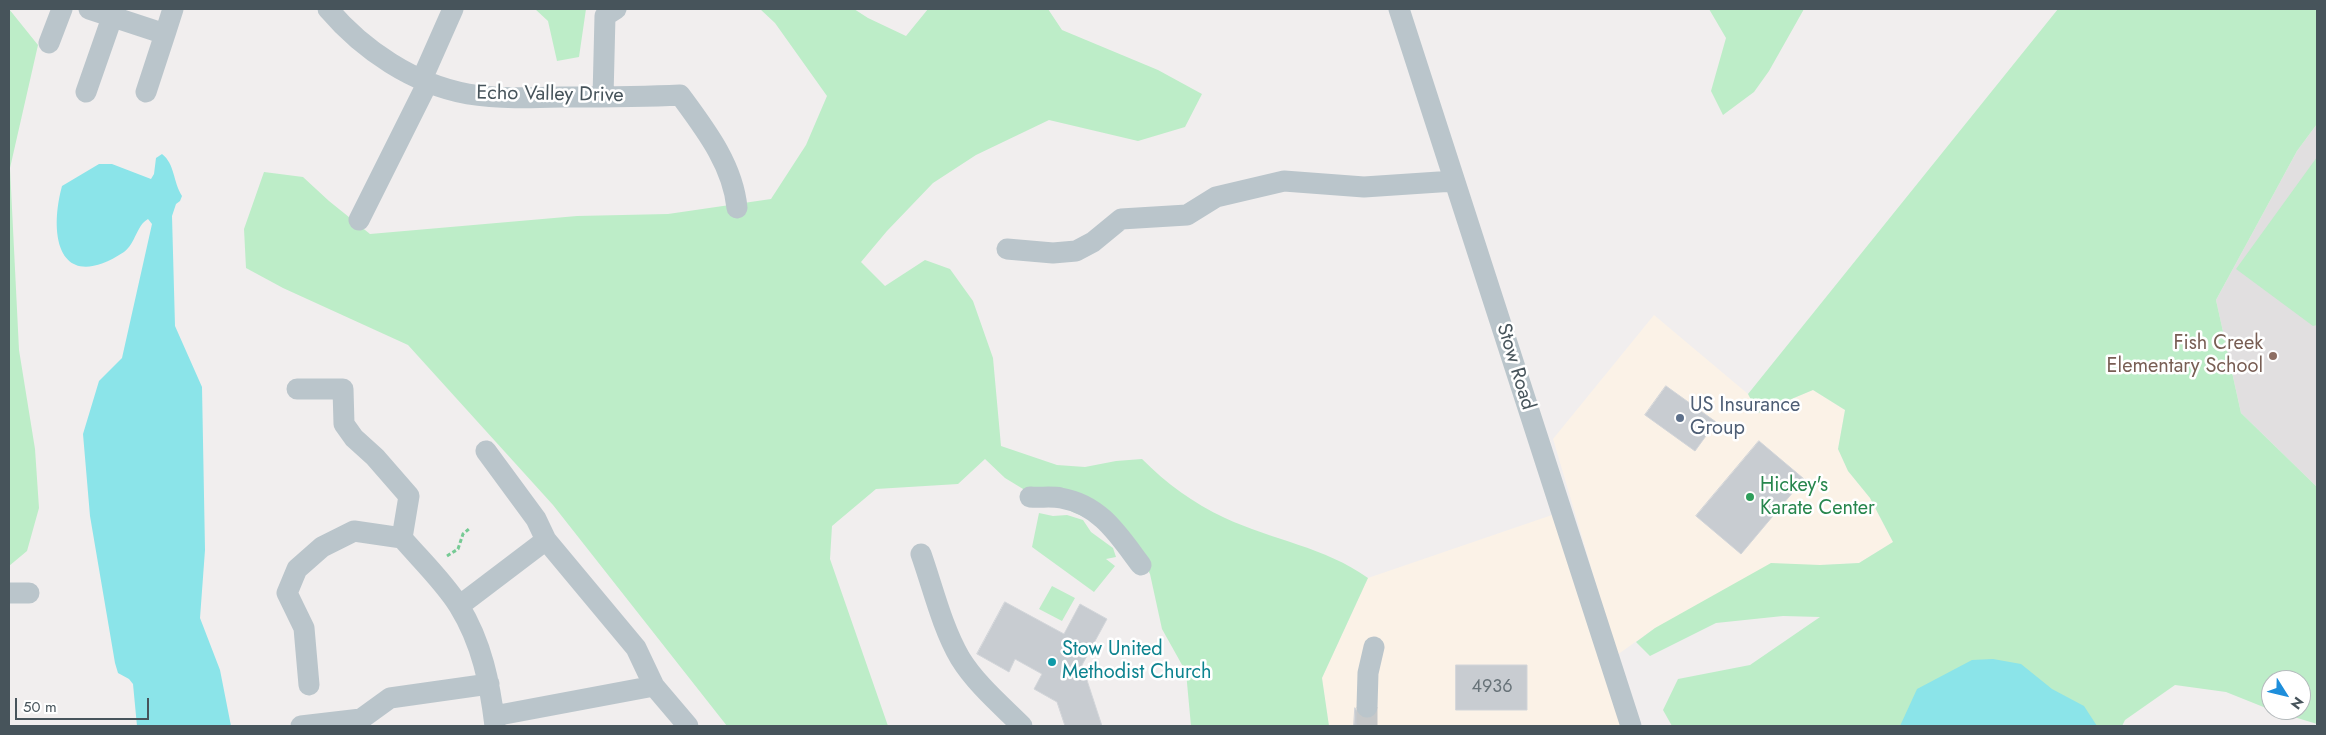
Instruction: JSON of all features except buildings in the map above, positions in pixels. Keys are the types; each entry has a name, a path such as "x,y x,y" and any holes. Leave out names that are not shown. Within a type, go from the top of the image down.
{"street":[{"path":"49,43 62,9"},
{"path":"89,9 113,13 165,34"},
{"path":"146,92 173,9"},
{"name":"Echo Valley Drive","path":"328,9 360,41 394,66 425,81 469,94 517,98 680,95 716,144 736,197 737,208"},
{"path":"359,220 425,81 453,9"},
{"path":"603,97 606,16 616,9"},
{"name":"Stow Road","path":"1399,9 1631,726"},
{"path":"86,92 113,13"},
{"path":"1007,249 1053,252 1076,251 1093,242 1122,219 1187,215 1216,197 1284,181 1364,187 1454,181"},
{"path":"297,389 343,389 344,424 354,438 375,457 409,496 402,538"},
{"path":"486,451 536,519 546,540 636,648 654,686 688,726"},
{"path":"1030,497 1061,498 1091,509 1106,519 1121,536 1141,565"},
{"path":"310,685 304,628 287,593 297,569 322,547 354,531 402,538 459,606 478,646 489,684 494,721 654,686"},
{"path":"459,606 546,540"},
{"path":"921,554 949,634 960,658 981,684 1022,726"},
{"path":"1367,707 1368,673 1374,647"},
{"path":"301,726 361,719 390,698 489,684"}],"path":[{"path":"447,556 458,549 464,534 470,528"}],"shaded area":[{"name":"Fish Creek Elementary School","path":"2317,124 2317,487 2241,413 2216,300 2297,151"},
{"path":"1654,315 1748,394 1758,413 1813,390 1845,410 1838,449 1848,471 1870,498 1893,542 1859,563 1820,565 1655,628 1617,655 1553,439"},
{"path":"1552,515 1625,726 1329,726 1322,678 1368,578"}],"green space":[{"path":"9,9 38,45 10,168 19,350 35,449 39,508 27,551 9,566"},
{"path":"535,9 586,9 579,57 557,61 548,21"},
{"path":"760,9 854,9 868,18 906,36 928,9 1048,9 1062,30 1158,70 1202,94 1185,127 1138,141 1049,120 976,155 933,183 887,231 861,262 885,286 925,260 950,269 973,301 993,358 1001,446 1057,465 1085,467 1116,461 1142,459 1181,492 1213,512 1243,526 1316,551 1351,567 1368,578 1322,678 1329,726 1191,726 1186,672 1162,629 1150,574 1131,538 1028,492 1005,478 985,459 958,484 876,489 832,526 830,559 888,726 727,726 553,505 408,345 283,288 246,268 244,229 264,172 303,177 370,234 577,216 668,214 771,199 806,145 827,96 775,23"},
{"path":"1709,9 1804,9 1769,71 1754,92 1723,115 1711,91 1726,38"},
{"path":"2058,9 2317,9 2317,124 2297,151 2216,300 2241,413 2317,487 2317,724 2304,720 2311,720 2311,670 2261,670 2261,706 2226,692 2175,685 2125,720 2122,726 1672,726 1663,710 1678,679 1750,665 1820,617 1783,616 1716,623 1650,656 1636,642 1655,628 1771,563 1820,565 1859,563 1893,542 1870,498 1848,471 1838,449 1845,410 1813,390 1758,413 1748,394"},
{"path":"2317,157 2317,325 2313,326 2236,269"},
{"path":"1039,513 1053,516 1067,515 1083,520 1091,532 1113,548 1116,557 1106,559 1115,566 1094,592 1032,547"},
{"path":"1052,586 1075,598 1062,621 1039,609"}],"water":[{"path":"162,154 172,168 182,196 176,204 172,216 175,326 202,387 205,550 200,618 220,670 231,726 137,726 133,684 129,679 118,673 115,663 90,516 83,434 99,381 122,358 152,224 148,219 144,222 124,252 102,263 85,267 73,263 64,254 59,241 57,224 58,205 62,186 99,164 112,164 151,179 154,174 156,158"},
{"path":"1993,659 2021,664 2052,689 2084,706 2097,726 1900,726 1917,689 1972,660"}],"tunnel":[{"path":"1367,707 1367,726"}],"place":[{"name":"Fish Creek Elementary School","path":"2273,356"},
{"name":"US Insurance Group","path":"1680,418"},
{"name":"Hickey's Karate Center","path":"1750,497"},
{"name":"Stow United Methodist Church","path":"1052,662"}]}
